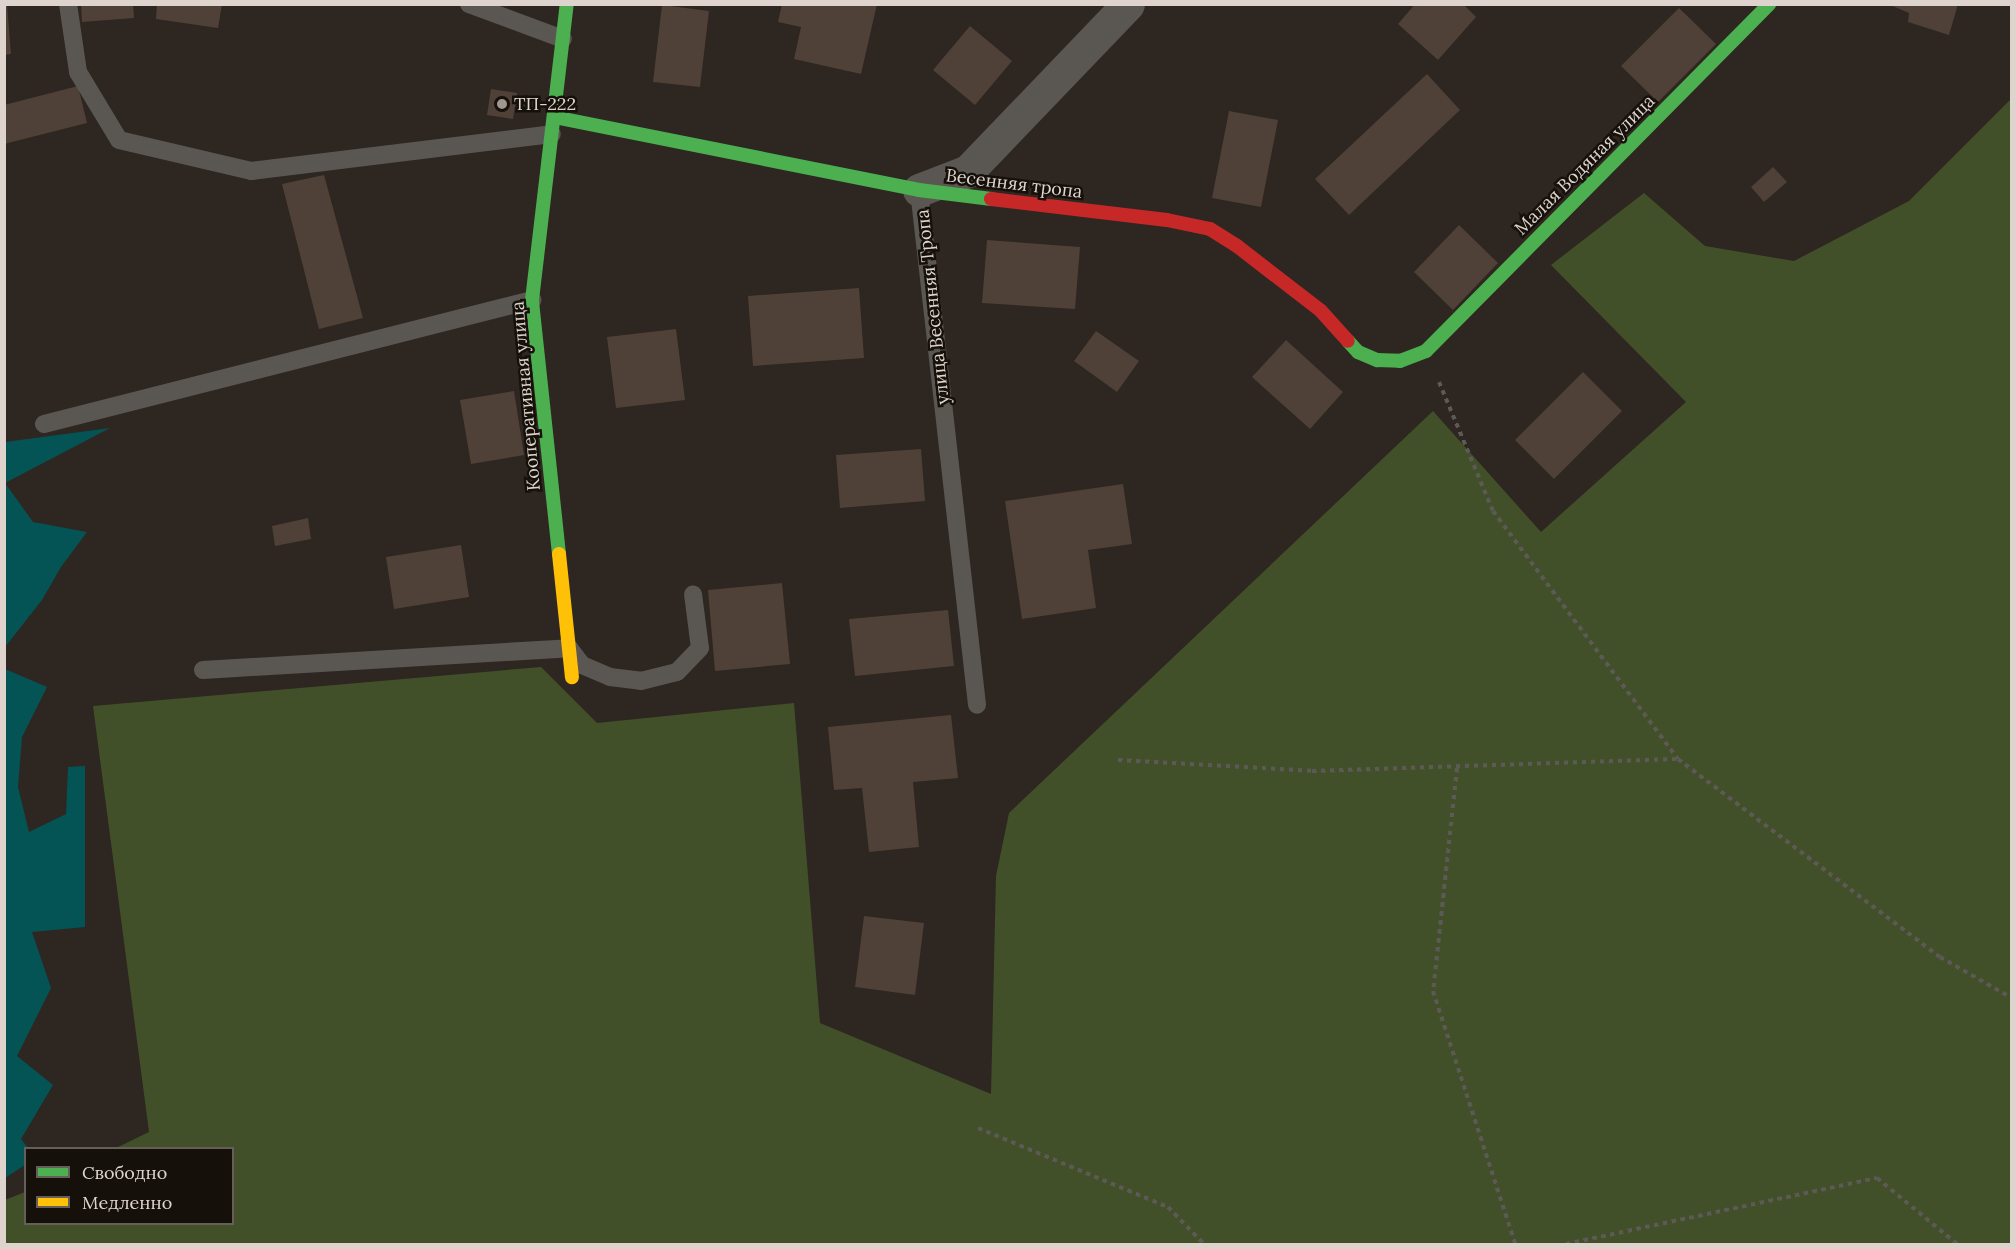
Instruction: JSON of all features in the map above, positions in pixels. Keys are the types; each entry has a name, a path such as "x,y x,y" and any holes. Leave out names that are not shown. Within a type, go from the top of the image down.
{"street":[{"name":"Кооперативная улица","path":"567,4 532,300 572,677"},
{"name":"улица Весенняя Тропа","path":"920,190 968,171 1128,4"},
{"name":"Малая Водяная улица","path":"1426,351 1769,4"},
{"name":"Весенняя тропа","path":"553,126 920,190 1167,220 1210,229 1237,246 1321,311 1358,352 1377,360 1400,361 1426,351"}],"lane":[{"path":"68,4 78,72 119,140 251,171 553,126"},
{"path":"469,4 563,39"},
{"name":"улица Весенняя Тропа","path":"920,190 977,705"},
{"path":"44,424 532,300"},
{"path":"203,670 569,648 582,665 610,677 641,681 677,672 700,648 693,594"}],"path":[{"path":"1426,351 1494,511 1678,759 1940,957 2012,998"},
{"path":"1118,760 1312,771 1678,759"},
{"path":"1457,768 1433,991 1515,1245"},
{"path":"978,1128 1168,1207 1204,1245"},
{"path":"1566,1245 1877,1178 1957,1245"}],"green space":[{"path":"2011,99 2011,1244 5,1244 5,1200 24,1192 24,1225 234,1225 234,1147 118,1147 149,1132 93,706 541,667 597,723 794,703 820,1023 991,1094 996,876 1009,813 1433,411 1541,532 1686,402 1551,265 1644,193 1705,246 1794,261 1909,201"}],"water":[{"path":"110,428 5,483 5,442"},
{"path":"5,483 33,522 87,532 61,567 42,600 5,647"},
{"path":"5,669 47,687 22,737 18,787 29,832 66,814 68,767 85,766 85,927 32,932 51,988 17,1056 53,1085 21,1139 27,1147 24,1147 24,1166 5,1178"}],"building":[{"path":"4,4 7,4 11,54 4,55"},
{"path":"81,4 133,4 134,18 82,22"},
{"path":"157,4 222,4 218,28 156,19"},
{"path":"782,4 877,4 861,74 794,59 801,27 778,22"},
{"path":"1415,4 1463,4 1476,17 1438,60 1398,24"},
{"path":"1888,4 1958,4 1949,35 1908,22 1909,13"},
{"path":"662,5 709,11 700,87 653,82"},
{"path":"1679,8 1716,44 1658,102 1621,66"},
{"path":"970,26 1012,61 975,105 933,70"},
{"path":"1427,74 1460,110 1349,215 1315,179"},
{"path":"78,86 87,123 4,144 4,105"},
{"name":"ТП-222","path":"491,89 517,93 513,119 487,115"},
{"path":"1229,111 1278,120 1261,207 1212,198"},
{"path":"1773,167 1787,182 1764,202 1751,187"},
{"path":"324,175 363,318 319,329 282,184"},
{"path":"1459,225 1498,263 1453,310 1414,272"},
{"path":"987,240 1080,247 1075,309 982,303"},
{"path":"859,288 864,358 753,366 748,296"},
{"path":"676,329 685,400 616,408 607,337"},
{"path":"1096,331 1139,361 1117,392 1074,361"},
{"path":"1286,340 1343,392 1310,429 1252,377"},
{"path":"1583,372 1622,411 1554,479 1515,440"},
{"path":"514,391 524,455 471,464 460,400"},
{"path":"921,449 925,501 840,508 836,455"},
{"path":"1123,484 1132,544 1088,550 1096,608 1022,619 1005,501"},
{"path":"308,518 311,539 275,546 272,526"},
{"path":"461,545 469,597 394,609 386,557"},
{"path":"782,583 790,664 715,671 708,590"},
{"path":"948,610 954,666 855,676 849,619"},
{"path":"951,715 958,778 913,782 919,847 869,852 862,788 834,790 828,727"},
{"path":"864,916 924,923 915,995 855,987"}],"traffic: fast":[{"path":"559,554 532,300 567,4"},
{"path":"1348,341 1358,352 1377,360 1400,361 1426,351 1769,4"},
{"path":"554,117 919,190 991,199"}],"traffic: slow":[{"path":"559,554 572,677"}],"traffic: jam":[{"path":"991,199 1167,220 1210,229 1237,246 1321,311 1348,341"}],"place":[{"name":"ТП-222","path":"502,104"}]}
